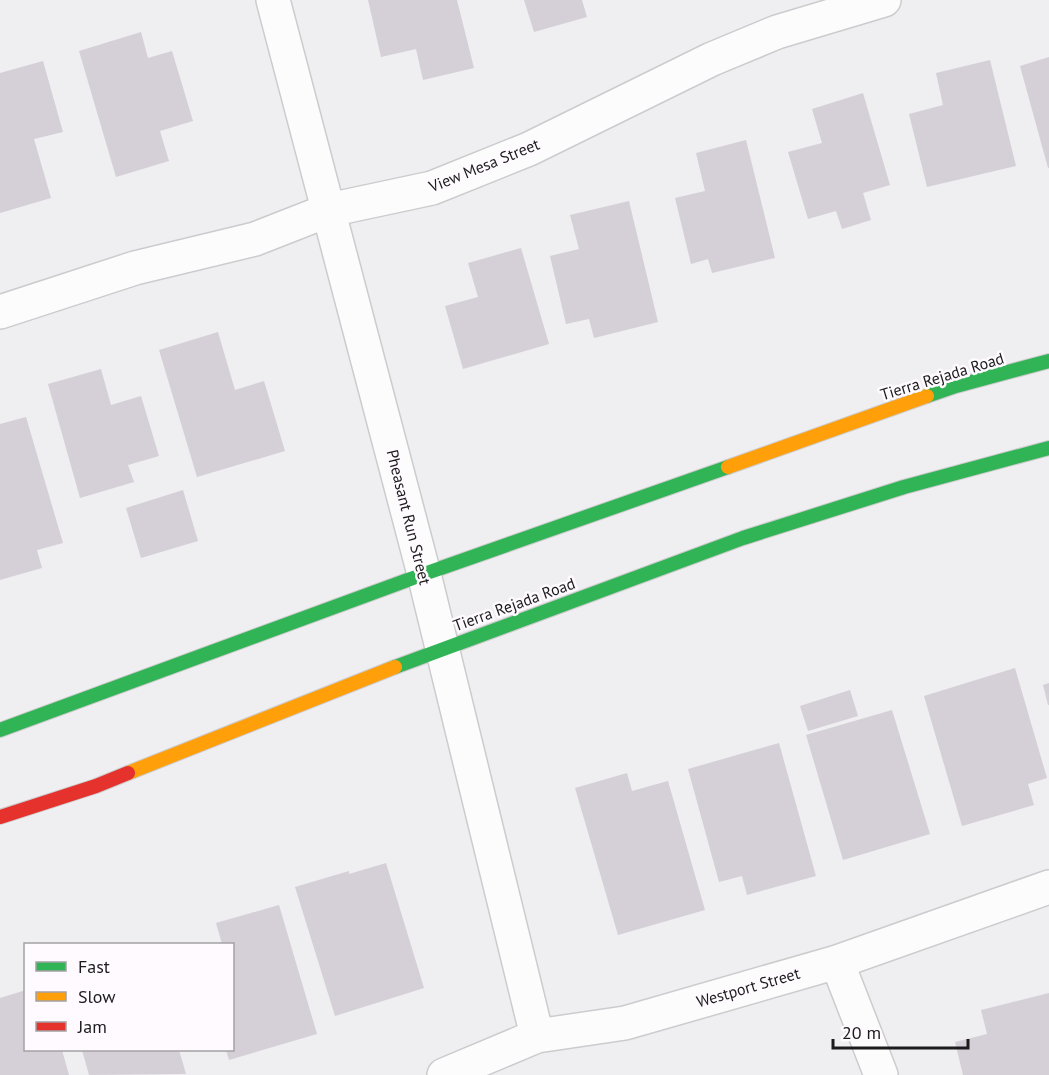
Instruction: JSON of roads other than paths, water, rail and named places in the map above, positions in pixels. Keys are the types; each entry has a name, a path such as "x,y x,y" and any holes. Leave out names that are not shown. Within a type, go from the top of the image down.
{"main road":[{"name":"Tierra Rejada Road","path":"0,730 424,574 957,386 1049,361"},
{"name":"Tierra Rejada Road","path":"0,817 96,786 441,649 743,538 904,487 1049,448"}],"street":[{"name":"Pheasant Run Street","path":"273,0 424,574 537,1036"},
{"name":"View Mesa Street","path":"0,312 135,268 255,239 329,210 432,188 529,149 712,59 777,32 884,0"},
{"name":"Westport Street","path":"444,1075 537,1036 625,1023 837,962 1049,887"},
{"path":"837,962 881,1075"}]}
